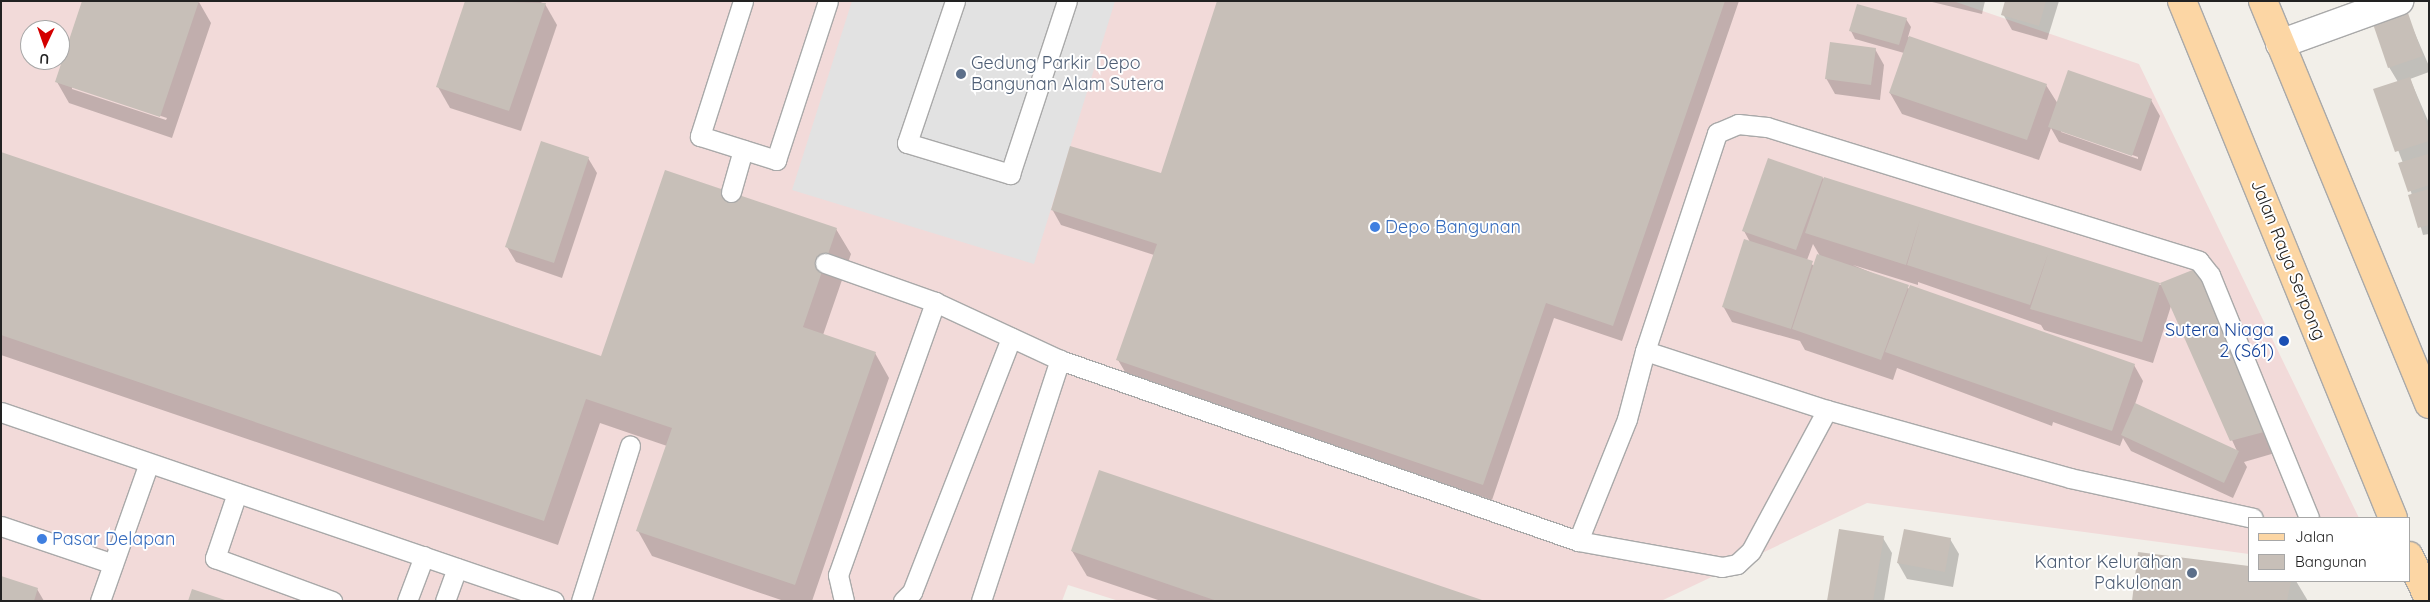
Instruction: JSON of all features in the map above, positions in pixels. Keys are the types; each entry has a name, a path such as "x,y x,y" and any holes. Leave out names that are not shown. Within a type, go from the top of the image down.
{"main road":[{"name":"Jalan Raya Serpong","path":"2182,1 2393,517"},
{"path":"2263,1 2429,404"},
{"path":"2410,558 2429,599"}],"street":[{"path":"2280,44 2399,1"}],"lane":[{"path":"743,1 700,136 776,160 828,1"},
{"path":"955,1 907,143 1010,174 1067,1"},
{"path":"1578,541 1627,418 1645,351 1717,133 1738,124 1767,127 2199,261 2210,275 2309,517"},
{"path":"731,192 743,150"},
{"path":"825,262 935,302 1060,360 1578,541 1722,567 1737,564 1751,551 1827,410"},
{"path":"844,601 838,575 935,302"},
{"path":"903,601 912,592 1011,338"},
{"path":"1645,351 1827,410 2070,478 2248,517"},
{"path":"981,601 1060,360"},
{"path":"1,412 554,601"},
{"path":"581,601 630,446"},
{"path":"100,601 149,464"},
{"path":"237,493 215,558 332,601"},
{"path":"1,526 113,564"},
{"path":"407,601 424,556"},
{"path":"445,601 457,568"}],"shaded area":[{"path":"1,1 1953,1 2139,64 2359,517 2248,517 2248,554 1867,503 1661,601 1119,601 1068,585 1062,601 1,601"},
{"name":"Gedung Parkir Depo Bangunan Alam Sutera","path":"852,1 1115,1 1034,264 792,190"}],"building":[{"path":"82,1 199,1 160,117 55,82 59,70 70,70 70,37"},
{"path":"465,1 546,3 509,111 436,87"},
{"name":"Depo Bangunan","path":"1217,1 1725,1 1613,326 1546,303 1483,485 1116,360 1157,244 1051,210 1070,146 1161,173"},
{"path":"2005,1 2046,1 2039,26 2001,15"},
{"path":"1857,4 1907,18 1899,45 1849,31"},
{"path":"2408,13 2423,56 2388,68 2373,24"},
{"path":"1909,36 2047,84 2027,140 1889,93"},
{"path":"1830,42 1876,48 1871,85 1825,79"},
{"path":"2068,70 2152,99 2132,156 2048,127"},
{"path":"2410,77 2429,130 2429,141 2395,152 2373,89"},
{"path":"541,141 589,157 554,263 505,247"},
{"path":"1,152 601,356 665,170 837,228 803,327 876,352 795,585 636,531 672,428 586,399 544,521 1,335"},
{"path":"2428,154 2429,185 2408,192 2398,163"},
{"path":"1768,158 1823,177 1796,250 1742,231"},
{"path":"1824,177 2160,283 2142,342 2030,309 2048,254 2030,305 1907,265 1920,220 1906,265 1805,233"},
{"path":"2429,189 2429,225 2418,228 2408,195"},
{"path":"1744,239 1813,261 1791,329 1722,307"},
{"path":"1817,254 1909,285 1881,360 1792,329"},
{"path":"2200,267 2264,432 2230,441 2160,283"},
{"path":"1910,285 2135,364 2112,431 1885,352"},
{"path":"2135,403 2239,451 2224,483 2121,435"},
{"path":"1099,470 1482,601 1217,601 1071,551"},
{"path":"1839,529 1884,536 1873,601 1827,601"},
{"path":"1904,529 1951,538 1945,572 1897,563"},
{"name":"Kantor Kelurahan Pakulonan","path":"2138,552 2248,566 2248,582 2291,582 2287,601 2132,601"},
{"path":"1,576 38,588 34,601 1,601"},
{"path":"192,589 225,600 225,601 188,601"}],"place":[{"name":"Gedung Parkir Depo Bangunan Alam Sutera","path":"961,74"},
{"name":"Depo Bangunan","path":"1375,227"},
{"name":"Sutera Niaga 2 (S61)","path":"2284,341"},
{"name":"Pasar Delapan","path":"42,539"},
{"name":"Kantor Kelurahan Pakulonan","path":"2192,573"}]}
